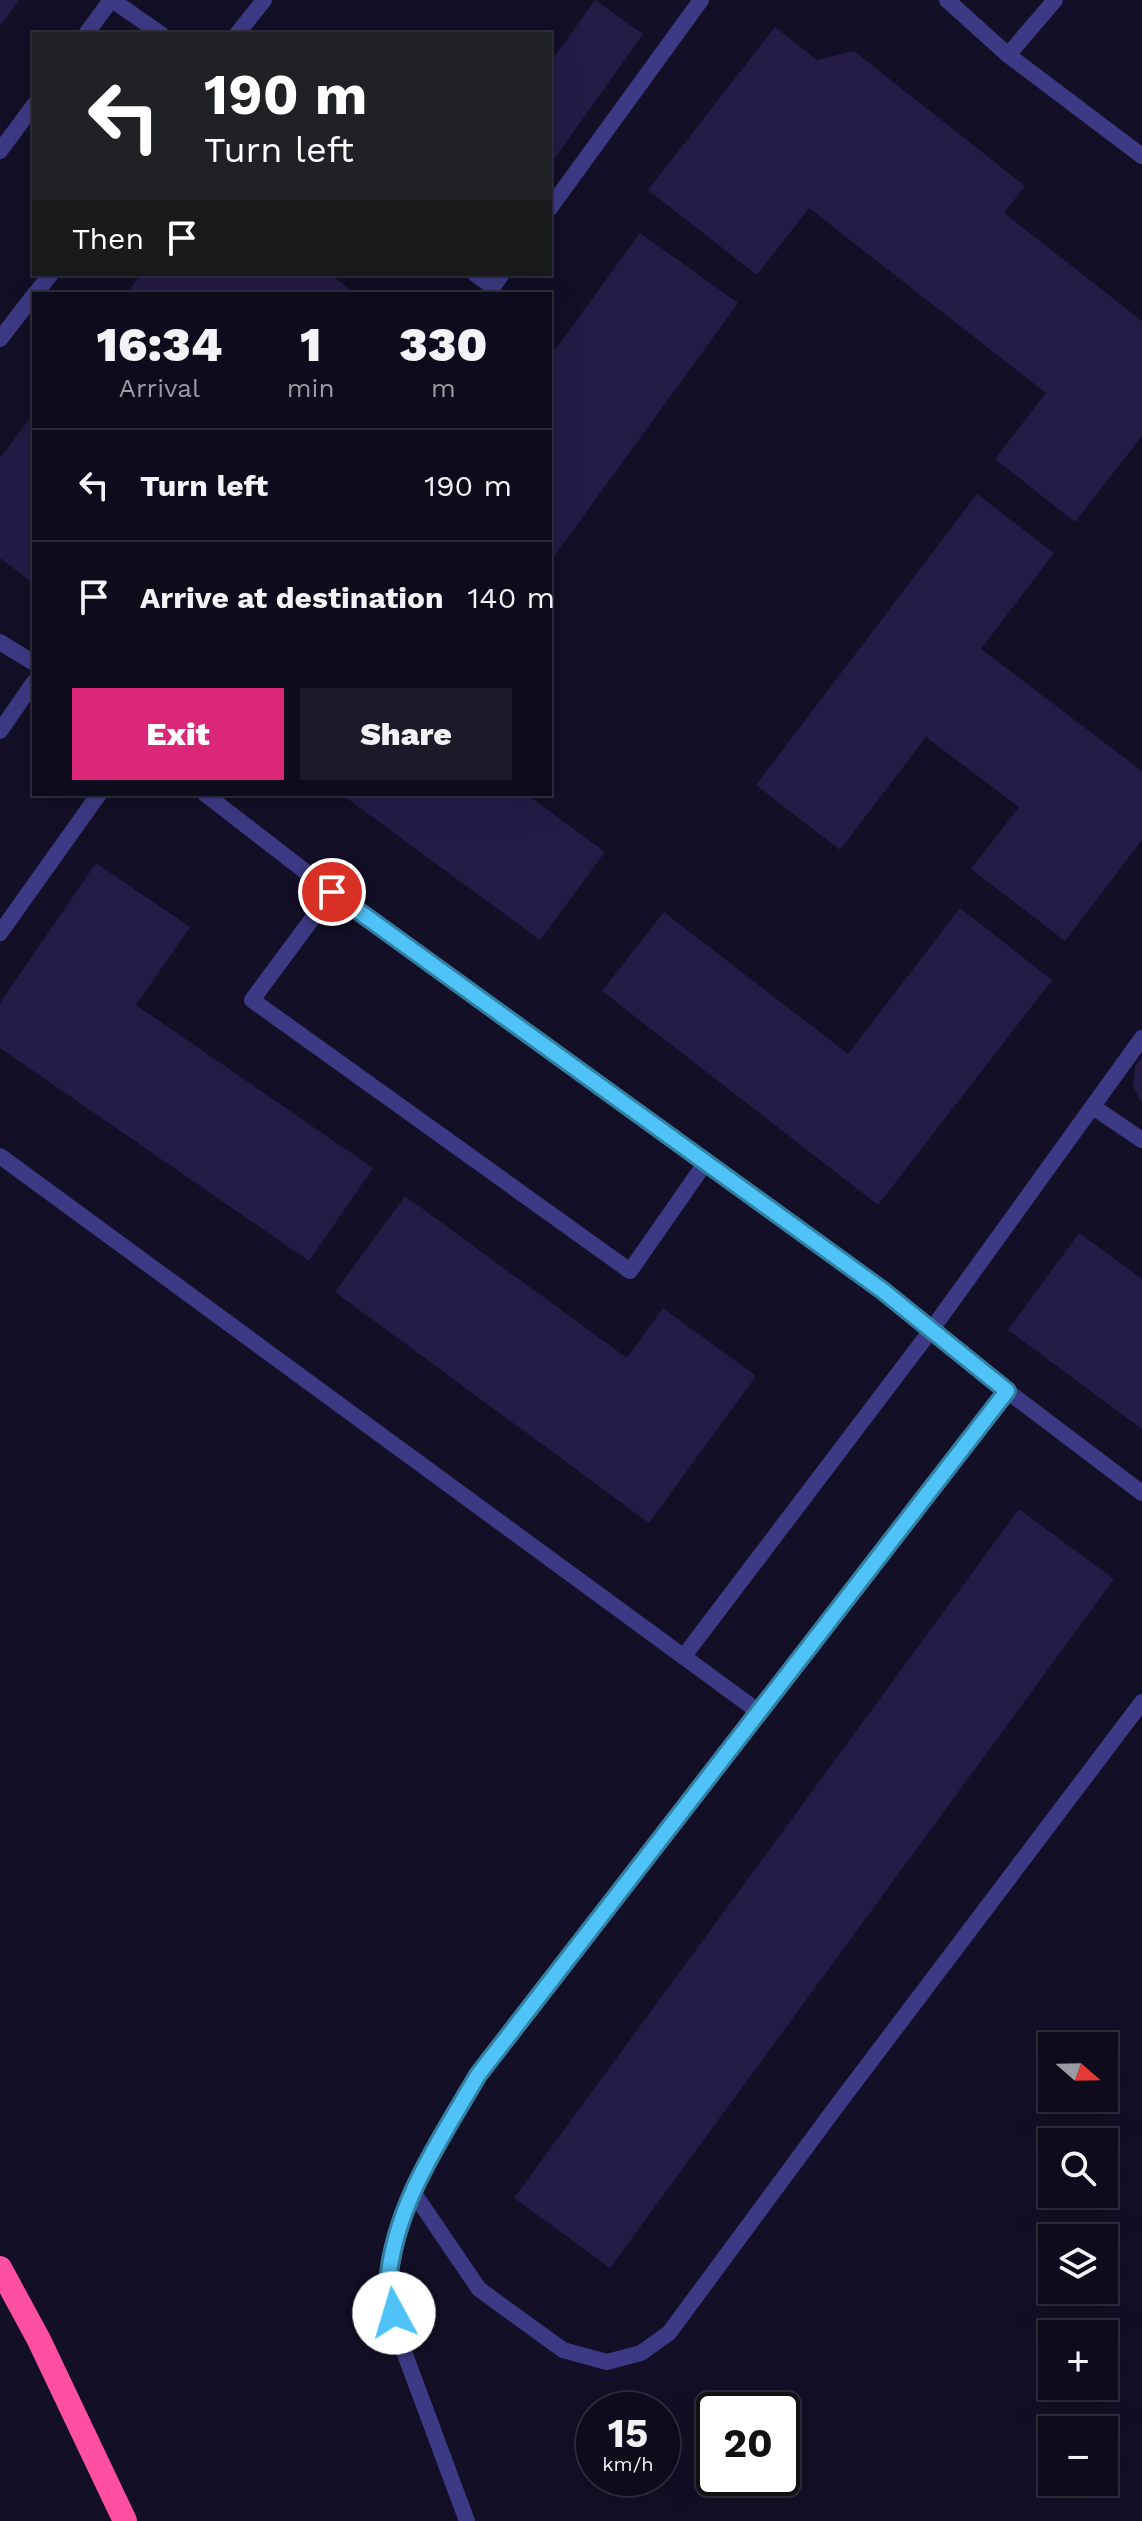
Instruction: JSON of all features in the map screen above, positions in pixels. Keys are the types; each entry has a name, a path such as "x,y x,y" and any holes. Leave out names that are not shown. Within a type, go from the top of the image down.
{"highway":[{"path":"0,2268 39,2340 125,2521"}],"lane":[{"path":"88,32 112,0 158,32"},
{"path":"239,32 264,0"},
{"path":"552,205 701,0"},
{"path":"947,0 1008,55 1142,156"},
{"path":"1008,55 1055,0"},
{"path":"0,151 32,108"},
{"path":"37,292 49,276"},
{"path":"478,276 493,287 501,276"},
{"path":"0,339 32,299"},
{"path":"0,642 32,662"},
{"path":"0,731 32,685"},
{"path":"0,933 98,796"},
{"path":"208,796 332,892 882,1290 1007,1391 1142,1493"},
{"path":"332,892 252,1000 630,1271 706,1162"},
{"path":"684,1656 932,1329 1142,1038"},
{"path":"1093,1107 1142,1140"},
{"path":"0,1156 759,1712"},
{"path":"467,2521 400,2341 388,2286 398,2231 417,2180 478,2075 1007,1391"},
{"path":"413,2192 479,2289 563,2350 607,2362 641,2353 669,2333 842,2098 1142,1702"}],"building":[{"path":"0,0 19,0 0,26"},
{"path":"595,0 643,34 552,162 552,60"},
{"path":"775,27 817,60 854,51 1025,186 1004,213 1142,321 1142,436 1075,522 995,459 1046,393 809,208 757,275 648,190"},
{"path":"640,233 738,303 552,559 552,354"},
{"path":"140,276 333,276 353,292 128,292"},
{"path":"32,416 32,582 0,558 0,458"},
{"path":"977,494 1054,553 981,649 1142,771 1142,840 1065,941 971,869 1019,807 926,737 840,850 756,785"},
{"path":"344,796 529,796 605,852 540,940"},
{"path":"96,863 190,927 136,1005 373,1168 309,1261 0,1048 0,1003"},
{"path":"960,908 1052,980 878,1205 602,991 664,912 848,1054"},
{"path":"1142,1057 1142,1103 1133,1087 1135,1067"},
{"path":"405,1196 627,1358 663,1308 756,1376 649,1523 335,1292"},
{"path":"1079,1233 1142,1279 1142,1429 1008,1330"},
{"path":"1019,1509 1114,1579 610,2268 514,2198"}],"route":[{"path":"332,892 882,1290 1007,1391 478,2075 417,2180 398,2231 388,2286 394,2313"}]}
